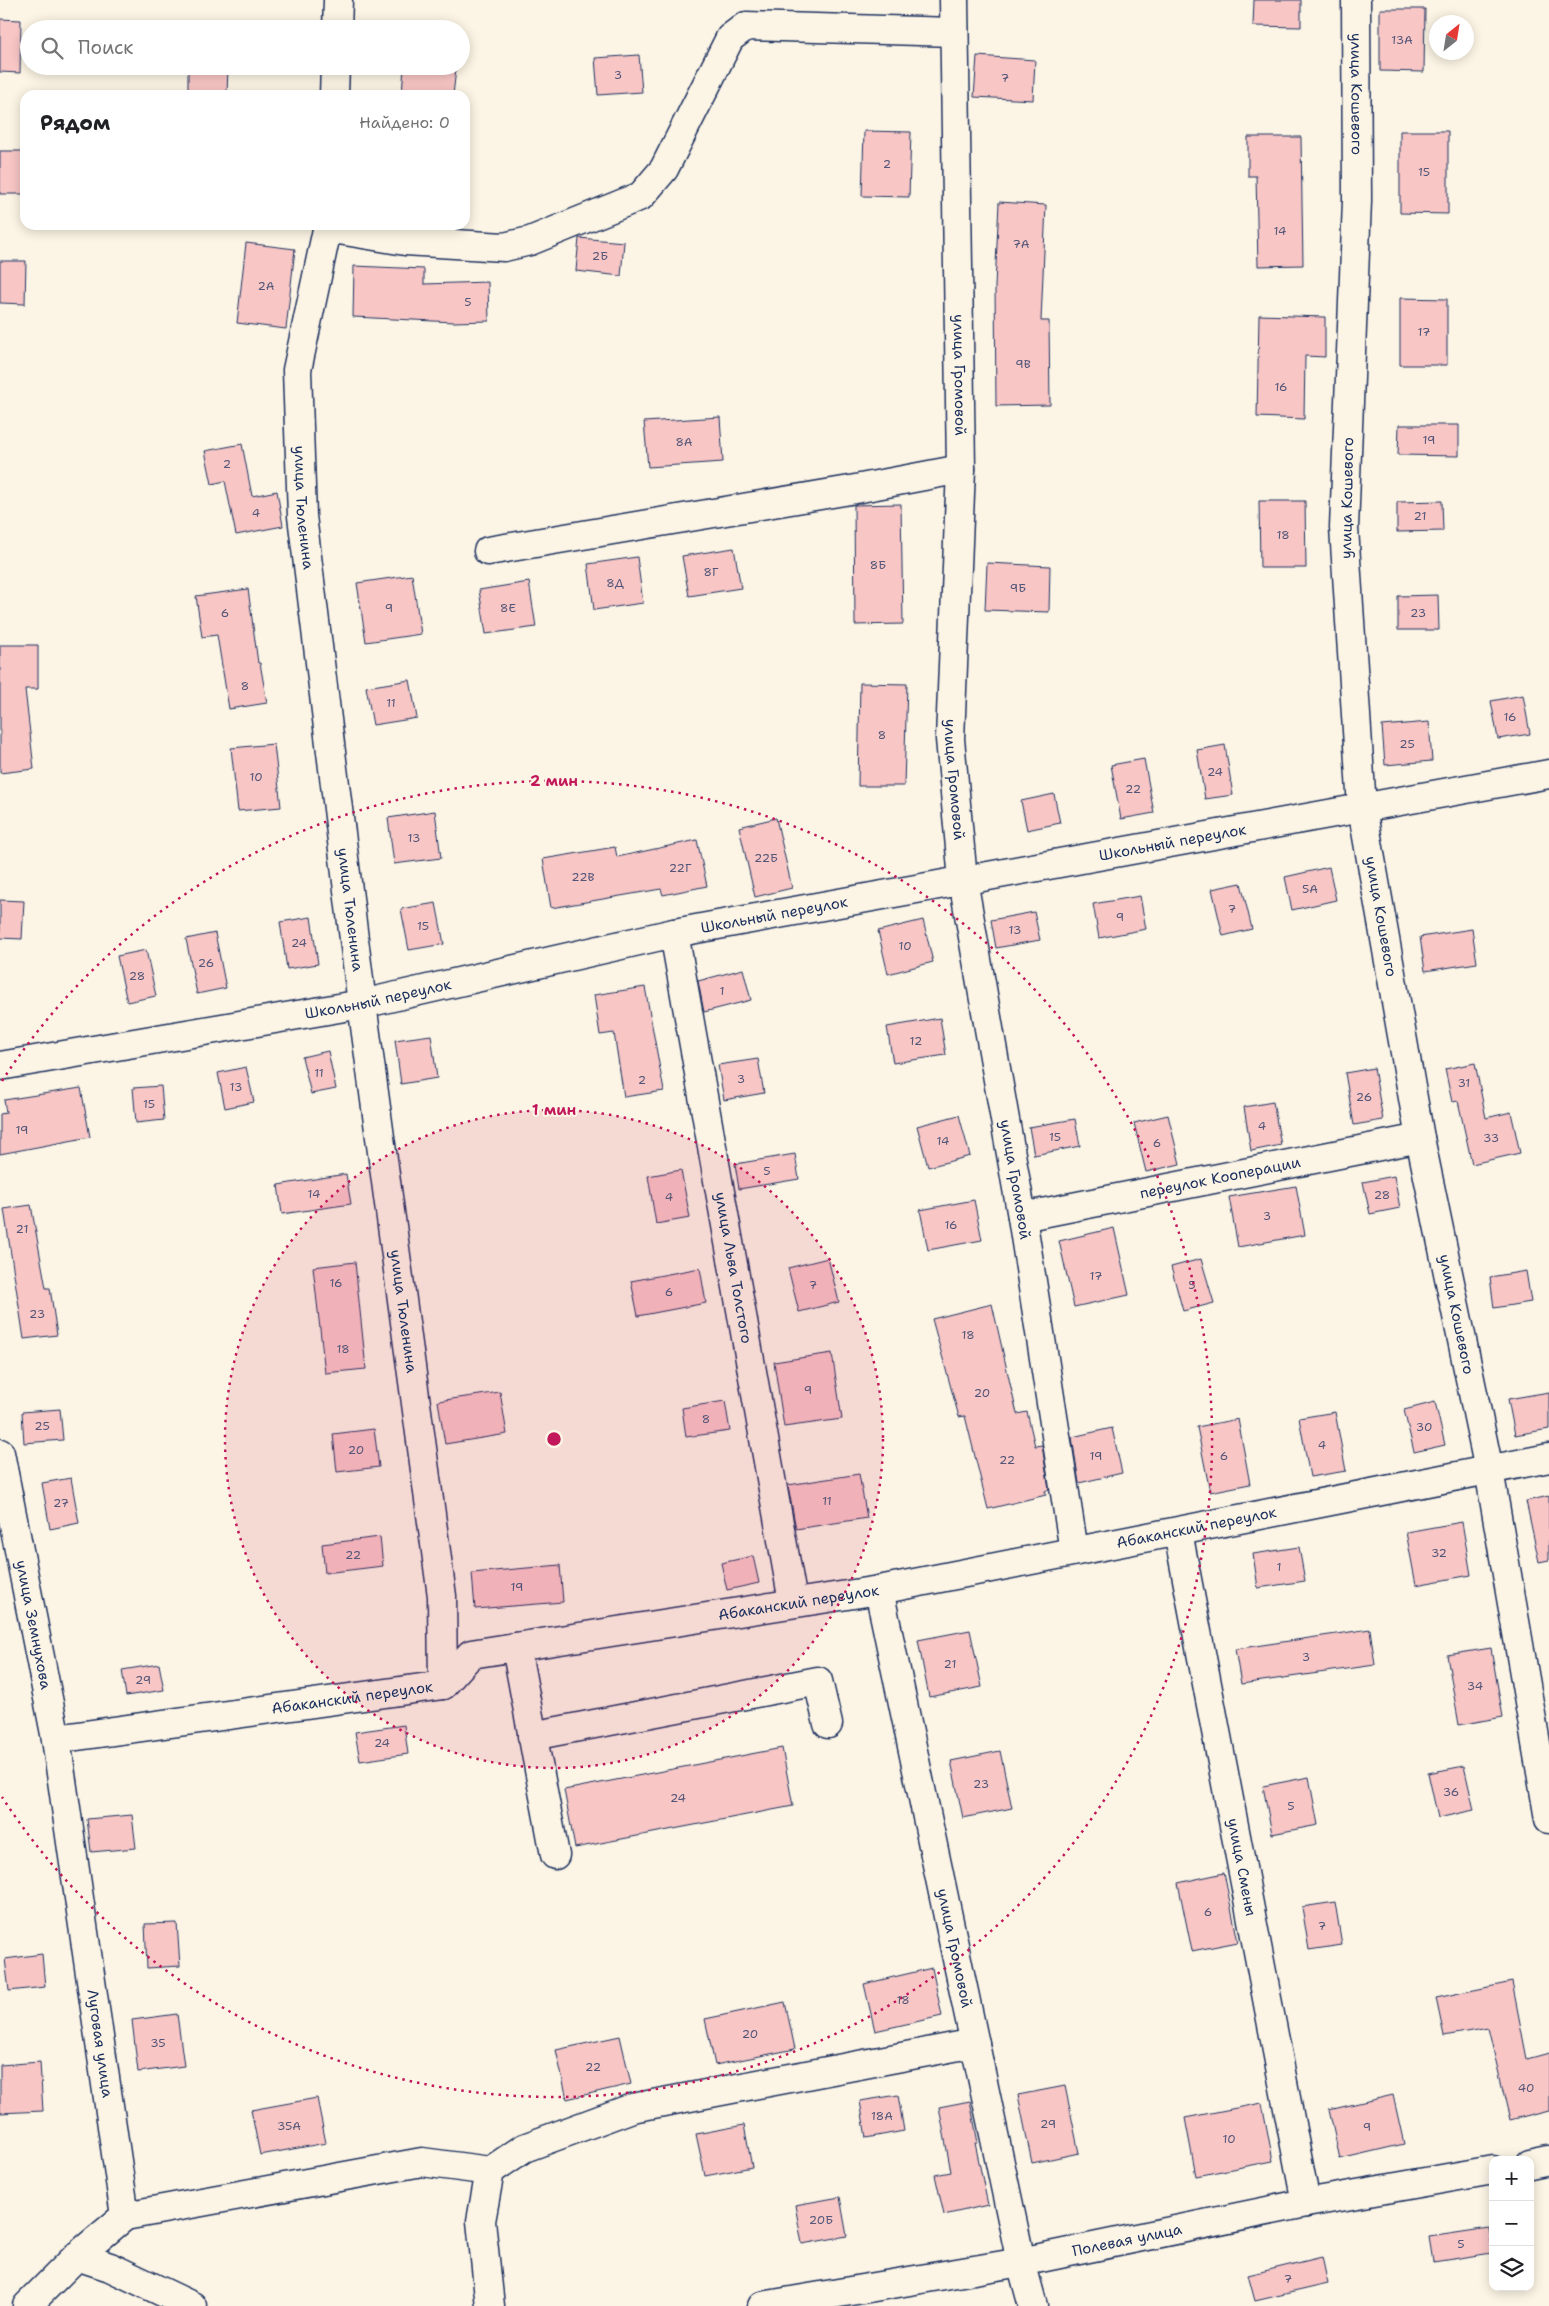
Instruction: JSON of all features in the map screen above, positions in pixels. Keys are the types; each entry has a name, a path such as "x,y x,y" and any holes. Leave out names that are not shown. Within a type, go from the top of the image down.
{"street":[{"path":"337,20 338,0"},
{"name":"улица Громовой","path":"954,0 961,469 950,739 963,880 1022,1217 1074,1550"},
{"name":"улица Кошевого","path":"1356,0 1357,200 1344,528 1362,808 1420,1138 1488,1470 1549,1819"},
{"path":"349,230 405,241 504,247 530,241 641,196 664,169 730,38 746,26 954,32"},
{"path":"334,90 335,75"},
{"name":"улица Тюленина","path":"327,230 297,370 302,516 362,1004 442,1596 443,1685"},
{"path":"488,552 961,469"},
{"name":"Школьный переулок","path":"0,1066 362,1004 674,933 1549,774"},
{"name":"улица Льва Толстого","path":"674,933 793,1602"},
{"name":"переулок Кооперации","path":"1022,1217 1420,1138"},
{"name":"улица Земнухова","path":"0,1453 56,1739"},
{"name":"Абаканский переулок","path":"56,1739 443,1685 471,1654 879,1590 1074,1550 1178,1532 1549,1458"},
{"name":"улица Смены","path":"1178,1532 1306,2203"},
{"name":"улица Громовой","path":"879,1590 1021,2262 1033,2306"},
{"path":"516,1647 555,1855"},
{"path":"532,1736 818,1681 828,1724"},
{"name":"Луговая улица","path":"56,1739 125,2216"},
{"path":"27,2306 77,2256 125,2216 422,2162 490,2171 524,2148 632,2108 975,2042"},
{"path":"1534,2163 1549,2160"},
{"path":"490,2171 481,2221 490,2306"},
{"name":"Полевая улица","path":"762,2306 828,2301 1306,2203 1489,2171"},
{"path":"77,2256 110,2267 192,2306"}],"building":[{"path":"1254,0 1301,0 1301,27 1253,26"},
{"path":"1380,9 1425,9 1424,72 1380,71"},
{"path":"0,19 21,20 20,73 0,72"},
{"path":"639,55 642,92 598,95 595,58"},
{"path":"977,56 1035,60 1033,100 974,97"},
{"path":"188,75 228,75 227,90 188,90"},
{"path":"403,75 455,75 454,90 402,90"},
{"path":"864,131 911,132 909,197 862,196"},
{"path":"1400,131 1448,131 1448,214 1400,213"},
{"path":"1248,137 1301,137 1303,265 1258,266 1256,176 1248,176"},
{"path":"0,151 20,151 20,194 0,194"},
{"path":"999,202 1046,205 1041,321 1049,321 1050,405 996,406 995,286"},
{"path":"579,238 624,242 621,276 576,271"},
{"path":"246,243 295,249 286,329 237,323"},
{"path":"0,261 26,261 25,304 0,303"},
{"path":"354,266 424,269 424,284 488,282 489,321 454,322 353,317"},
{"path":"1400,298 1447,299 1447,365 1400,365"},
{"path":"1259,315 1325,317 1325,357 1305,356 1304,419 1257,417"},
{"path":"720,417 723,462 648,467 644,422"},
{"path":"1399,425 1459,425 1459,456 1398,455"},
{"path":"242,444 252,496 277,491 283,526 236,535 225,481 212,484 205,451"},
{"path":"1259,501 1305,501 1306,568 1260,568"},
{"path":"1442,501 1443,531 1397,532 1397,502"},
{"path":"901,504 903,624 855,625 854,505"},
{"path":"734,548 741,588 689,596 682,556"},
{"path":"637,557 643,603 594,610 588,564"},
{"path":"987,563 1050,566 1049,612 985,610"},
{"path":"412,575 421,634 366,642 357,583"},
{"path":"529,582 536,627 486,634 479,590"},
{"path":"248,589 258,663 260,663 267,703 229,709 217,635 202,637 196,596"},
{"path":"1438,595 1439,630 1398,630 1398,596"},
{"path":"0,645 38,645 38,689 25,689 34,769 0,773"},
{"path":"410,680 417,718 373,725 366,687"},
{"path":"860,683 907,684 904,786 858,786"},
{"path":"1523,695 1530,734 1498,739 1491,701"},
{"path":"1429,722 1432,761 1385,765 1382,726"},
{"path":"274,744 281,807 238,811 231,748"},
{"path":"1225,745 1233,795 1205,799 1197,750"},
{"path":"1144,759 1154,813 1121,819 1111,765"},
{"path":"1054,794 1060,823 1027,830 1021,801"},
{"path":"435,811 441,858 394,864 388,818"},
{"path":"776,818 792,888 755,897 739,827"},
{"path":"697,840 707,886 663,895 661,889 551,908 543,859 615,847 617,857"},
{"path":"1329,867 1336,900 1292,910 1285,877"},
{"path":"1241,883 1252,929 1223,936 1212,889"},
{"path":"1140,896 1146,929 1099,938 1093,904"},
{"path":"0,900 24,901 22,939 0,938"},
{"path":"436,903 444,944 409,950 401,909"},
{"path":"1034,912 1040,940 996,948 991,920"},
{"path":"311,917 318,964 287,969 280,922"},
{"path":"923,920 933,962 888,974 878,931"},
{"path":"1472,929 1477,963 1425,971 1420,937"},
{"path":"215,933 226,988 197,994 186,939"},
{"path":"146,950 156,996 127,1002 117,956"},
{"path":"743,969 751,1000 704,1012 698,981"},
{"path":"645,987 664,1091 624,1097 614,1033 600,1035 594,995"},
{"path":"940,1018 946,1055 893,1063 887,1027"},
{"path":"431,1035 437,1078 401,1084 395,1040"},
{"path":"328,1051 336,1089 311,1094 302,1057"},
{"path":"758,1059 764,1093 724,1100 718,1065"},
{"path":"1475,1063 1486,1118 1511,1112 1520,1153 1472,1164 1458,1101 1452,1102 1445,1069"},
{"path":"246,1067 254,1102 225,1108 218,1073"},
{"path":"1374,1068 1383,1120 1354,1125 1345,1073"},
{"path":"161,1086 164,1120 136,1123 133,1088"},
{"path":"81,1088 90,1137 0,1154 0,1114 6,1113 4,1100"},
{"path":"1273,1102 1281,1145 1251,1151 1244,1107"},
{"path":"959,1115 970,1156 928,1167 917,1126"},
{"path":"1168,1115 1180,1164 1146,1172 1134,1123"},
{"path":"1075,1119 1080,1146 1034,1155 1029,1127"},
{"path":"795,1154 799,1179 739,1189 735,1164"},
{"path":"681,1170 690,1218 656,1224 648,1176"},
{"path":"346,1174 351,1204 282,1214 278,1185"},
{"path":"1394,1176 1400,1208 1370,1214 1363,1182"},
{"path":"1296,1186 1305,1235 1238,1247 1229,1197"},
{"path":"974,1200 982,1240 928,1250 920,1210"},
{"path":"31,1205 46,1288 50,1288 57,1335 24,1339 4,1209"},
{"path":"1114,1228 1129,1295 1074,1307 1059,1241"},
{"path":"828,1258 839,1302 799,1312 788,1268"},
{"path":"1201,1259 1214,1303 1183,1311 1171,1267"},
{"path":"355,1262 366,1369 325,1373 313,1267"},
{"path":"700,1268 706,1303 638,1316 631,1281"},
{"path":"1526,1271 1531,1302 1494,1308 1490,1277"},
{"path":"992,1304 1017,1414 1027,1412 1035,1446 1042,1445 1049,1490 1045,1491 1046,1495 988,1509 965,1416 959,1417 932,1319"},
{"path":"832,1353 842,1419 784,1427 774,1362"},
{"path":"500,1392 507,1434 445,1444 438,1401"},
{"path":"1549,1392 1549,1429 1515,1435 1508,1399"},
{"path":"725,1401 730,1431 686,1437 682,1408"},
{"path":"1435,1402 1445,1445 1414,1452 1404,1410"},
{"path":"60,1409 63,1440 24,1443 22,1412"},
{"path":"1335,1412 1346,1471 1310,1477 1299,1418"},
{"path":"1238,1419 1250,1484 1210,1492 1197,1427"},
{"path":"1112,1428 1122,1473 1079,1483 1072,1437"},
{"path":"374,1429 379,1467 337,1472 333,1434"},
{"path":"859,1474 867,1518 796,1529 788,1485"},
{"path":"71,1478 79,1523 50,1529 42,1483"},
{"path":"1549,1496 1549,1560 1539,1562 1526,1501"},
{"path":"1462,1522 1471,1575 1416,1585 1406,1532"},
{"path":"380,1537 383,1566 325,1573 322,1544"},
{"path":"1299,1547 1305,1581 1258,1588 1253,1554"},
{"path":"753,1556 759,1583 727,1590 721,1563"},
{"path":"560,1565 563,1602 475,1609 472,1573"},
{"path":"1370,1629 1375,1665 1241,1684 1235,1649"},
{"path":"970,1630 982,1687 929,1697 918,1640"},
{"path":"1491,1648 1503,1717 1459,1725 1447,1655"},
{"path":"159,1664 164,1690 126,1696 122,1670"},
{"path":"404,1725 408,1754 360,1761 355,1732"},
{"path":"782,1748 793,1806 575,1848 564,1790"},
{"path":"1000,1751 1012,1808 963,1818 951,1761"},
{"path":"1464,1766 1474,1810 1438,1818 1428,1773"},
{"path":"1309,1777 1318,1825 1272,1834 1263,1786"},
{"path":"132,1815 136,1848 91,1852 87,1819"},
{"path":"1224,1873 1238,1942 1192,1951 1178,1883"},
{"path":"1335,1902 1342,1945 1309,1950 1302,1907"},
{"path":"177,1923 180,1966 147,1968 145,1924"},
{"path":"42,1954 45,1987 9,1991 5,1959"},
{"path":"932,1968 942,2016 875,2031 864,1984"},
{"path":"1512,1982 1527,2059 1549,2053 1549,2110 1510,2120 1488,2028 1444,2036 1436,1998"},
{"path":"785,2002 795,2049 715,2065 705,2019"},
{"path":"177,2014 184,2066 138,2072 132,2020"},
{"path":"620,2036 631,2084 567,2099 556,2050"},
{"path":"40,2062 43,2111 0,2113 0,2065"},
{"path":"1065,2086 1079,2153 1032,2163 1018,2095"},
{"path":"898,2095 904,2131 866,2138 860,2101"},
{"path":"1393,2095 1404,2144 1340,2159 1329,2110"},
{"path":"317,2098 326,2143 260,2155 251,2110"},
{"path":"970,2101 978,2143 975,2143 988,2205 944,2215 935,2175 951,2172 939,2107"},
{"path":"1262,2103 1273,2161 1196,2176 1185,2118"},
{"path":"744,2125 752,2167 705,2176 696,2134"},
{"path":"840,2197 847,2236 802,2244 795,2205"},
{"path":"1489,2228 1489,2254 1433,2262 1429,2237"},
{"path":"1322,2257 1328,2284 1255,2301 1248,2275"}]}
